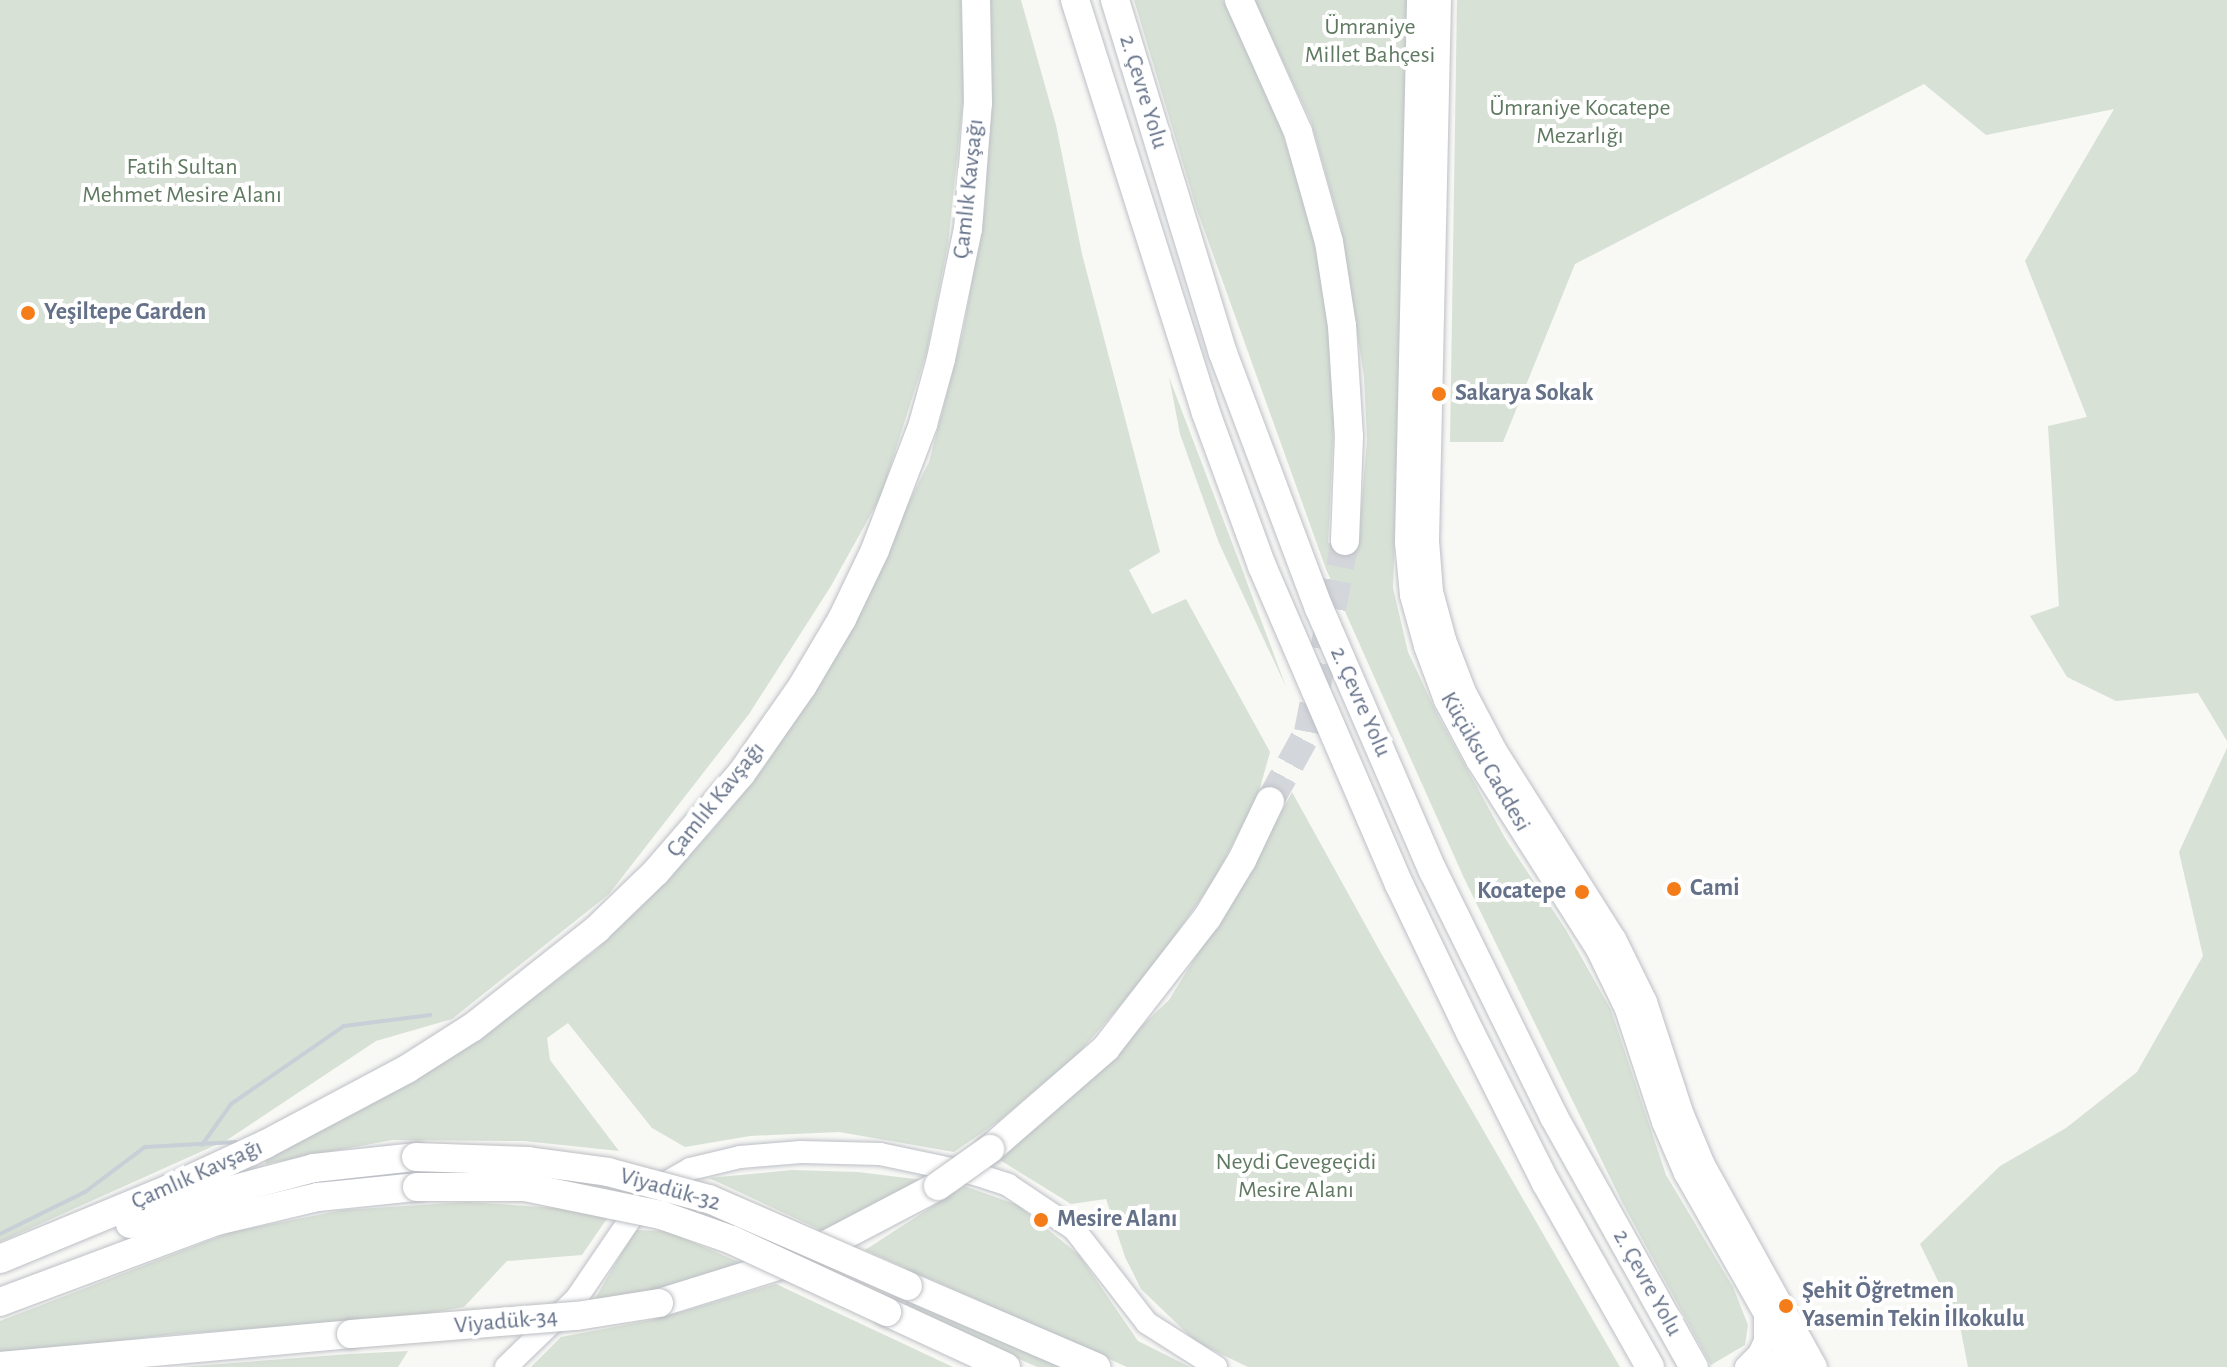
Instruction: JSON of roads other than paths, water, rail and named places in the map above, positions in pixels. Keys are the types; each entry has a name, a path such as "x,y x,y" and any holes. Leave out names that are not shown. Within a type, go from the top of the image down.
{"highway":[{"name":"Çamlık Kavşağı","path":"0,1259 169,1189 266,1144 407,1069 473,1027 597,929 656,872 741,774 803,685 842,619 875,550 923,424 941,359 968,229 978,103 976,0"},
{"name":"2. Çevre Yolu","path":"1075,0 1206,413 1262,566 1399,884 1471,1034 1546,1183 1650,1367"},
{"name":"2. Çevre Yolu","path":"1115,0 1223,353 1319,608 1433,871 1554,1117 1694,1367"},
{"path":"1239,0 1298,132 1329,242 1342,326 1349,436 1345,541"},
{"name":"Viyadük-34","path":"0,1366 577,1316 659,1303 797,1260 938,1186 990,1149 1106,1048 1207,918 1270,801"},
{"name":"Çamlık Kavşağı","path":"0,1270 227,1191 314,1168 416,1157"},
{"name":"Viyadük-32","path":"416,1157 528,1161 608,1172 695,1195 781,1228 1096,1367"},
{"name":"Çamlık Kavşağı","path":"0,1302 217,1221 318,1197 417,1187"},
{"name":"Viyadük-32","path":"417,1187 525,1187 661,1215 732,1240 1006,1367"}],"main road":[{"name":"Küçüksu Caddesi","path":"1419,0 1419,458 1431,592 1444,640 1464,692 1495,751 1596,928 1645,1002 1686,1173 1765,1314 1797,1352"},
{"name":"Küçüksu Caddesi","path":"1419,458 1439,0"},
{"name":"Küçüksu Caddesi","path":"1668,1104 1703,1165 1797,1352"},
{"path":"506,1367 576,1299 648,1193 690,1169 740,1157 801,1152 880,1154 975,1174 1008,1185 1074,1229 1147,1323 1216,1367"},
{"path":"1746,1367 1759,1354 1765,1341 1765,1314"},
{"path":"1755,1367 1797,1352"},
{"path":"1766,1367 1797,1352"}],"waterway":[{"path":"202,1145 231,1104 344,1026 430,1015"},
{"path":"0,1234 85,1192 145,1147 236,1142"}],"tunnel":[{"path":"1270,801 1308,732 1345,541"}],"place":[{"name":"Yeşiltepe Garden","path":"28,313"},
{"name":"Sakarya Sokak","path":"1439,394"},
{"name":"Cami","path":"1674,889"},
{"name":"Kocatepe","path":"1582,892"},
{"name":"Mesire Alanı","path":"1041,1220"},
{"name":"Şehit Öğretmen Yasemin Tekin İlkokulu","path":"1786,1306"}],"park label":[{"name":"Ümraniye Millet Bahçesi","path":"1370,42"},
{"name":"Ümraniye Kocatepe Mezarlığı","path":"1580,123"},
{"name":"Fatih Sultan Mehmet Mesire Alanı","path":"182,182"},
{"name":"Neydi Gevegeçidi Mesire Alanı","path":"1296,1177"}]}
